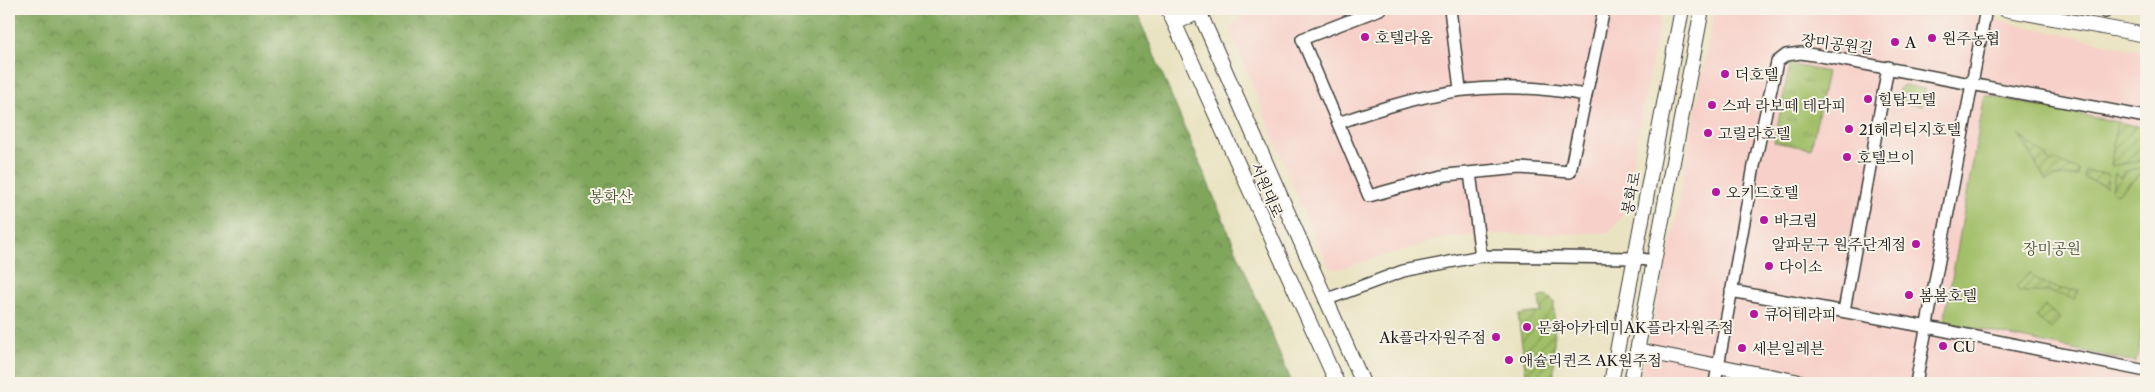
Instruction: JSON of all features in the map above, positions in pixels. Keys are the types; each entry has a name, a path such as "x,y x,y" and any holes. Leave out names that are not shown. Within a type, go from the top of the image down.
{"street":[{"name":"서원대로","path":"1168,9 1337,383"},
{"path":"1380,9 1302,39 1369,196 1446,175 1521,168 1570,172 1604,9"},
{"path":"1450,9 1460,89"},
{"name":"봉화로","path":"1610,383 1682,9"},
{"path":"1631,383 1702,9"},
{"path":"1916,383 1986,9"},
{"path":"2004,9 2146,35"},
{"name":"서원대로","path":"1201,10 1325,300 1363,383"},
{"path":"1175,23 1201,10"},
{"name":"장미공원길","path":"1715,383 1754,166 1777,62 1786,55 1801,53 1888,67 2146,117"},
{"name":"장미공원길","path":"1844,311 1888,67"},
{"path":"1338,123 1407,100 1460,89 1525,87 1585,95"},
{"path":"1470,173 1481,256"},
{"path":"1325,300 1403,271 1481,256 1635,258 1653,261"},
{"path":"1732,290 1927,326 2146,370 2143,383"},
{"path":"1637,350 1805,383"}],"shaded area":[{"path":"1246,9 1662,9 1622,216 1608,233 1496,234 1445,238 1338,269 1330,268 1306,218 1230,29"},
{"path":"1715,9 1944,9 2146,52 2146,383 1639,383 1676,221"}],"green space":[{"name":"봉화산","path":"9,9 1135,9 1292,383 9,383"},
{"path":"1790,64 1827,72 1811,149 1774,142"},
{"path":"1904,85 1925,89 1922,106 1897,102 1899,89"},
{"name":"장미공원","path":"1985,95 2146,128 2146,309 2136,362 1944,322"},
{"path":"2117,122 2146,128 2146,160 2111,166"},
{"path":"2019,134 2036,149 2048,156 2046,159 2052,163 2055,160 2078,170 2078,176 2054,177 2046,181"},
{"path":"2146,167 2146,170 2119,193 2115,194 2112,190 2115,173 2122,177 2125,171"},
{"path":"2085,171 2108,174 2107,187 2084,178"},
{"path":"2030,273 2052,287 2065,290 2079,290 2074,299 2052,292 2020,292 2016,286"},
{"path":"1545,296 1554,303 1554,383 1527,383 1518,315 1541,312 1539,298"},
{"path":"2045,306 2060,318 2051,329 2036,317"}],"place":[{"name":"호텔라움","path":"1365,37"},
{"name":"원주농협","path":"1932,38"},
{"name":"A","path":"1895,42"},
{"name":"더호텔","path":"1725,74"},
{"name":"힐탑모텔","path":"1868,99"},
{"name":"스파 라보떼 테라피","path":"1712,105"},
{"name":"21헤리티지호텔","path":"1849,129"},
{"name":"고릴라호텔","path":"1708,133"},
{"name":"호텔브이","path":"1847,157"},
{"name":"오키드호텔","path":"1716,192"},
{"name":"바크림","path":"1764,220"},
{"name":"알파문구 원주단계점","path":"1916,244"},
{"name":"다이소","path":"1769,266"},
{"name":"봄봄호텔","path":"1909,295"},
{"name":"큐어테라피","path":"1754,314"},
{"name":"문화아카데미AK플라자원주점","path":"1527,327"},
{"name":"Ak플라자원주점","path":"1496,337"},
{"name":"CU","path":"1943,346"},
{"name":"세븐일레븐","path":"1742,348"},
{"name":"애슐리퀸즈 AK원주점","path":"1509,360"}]}
